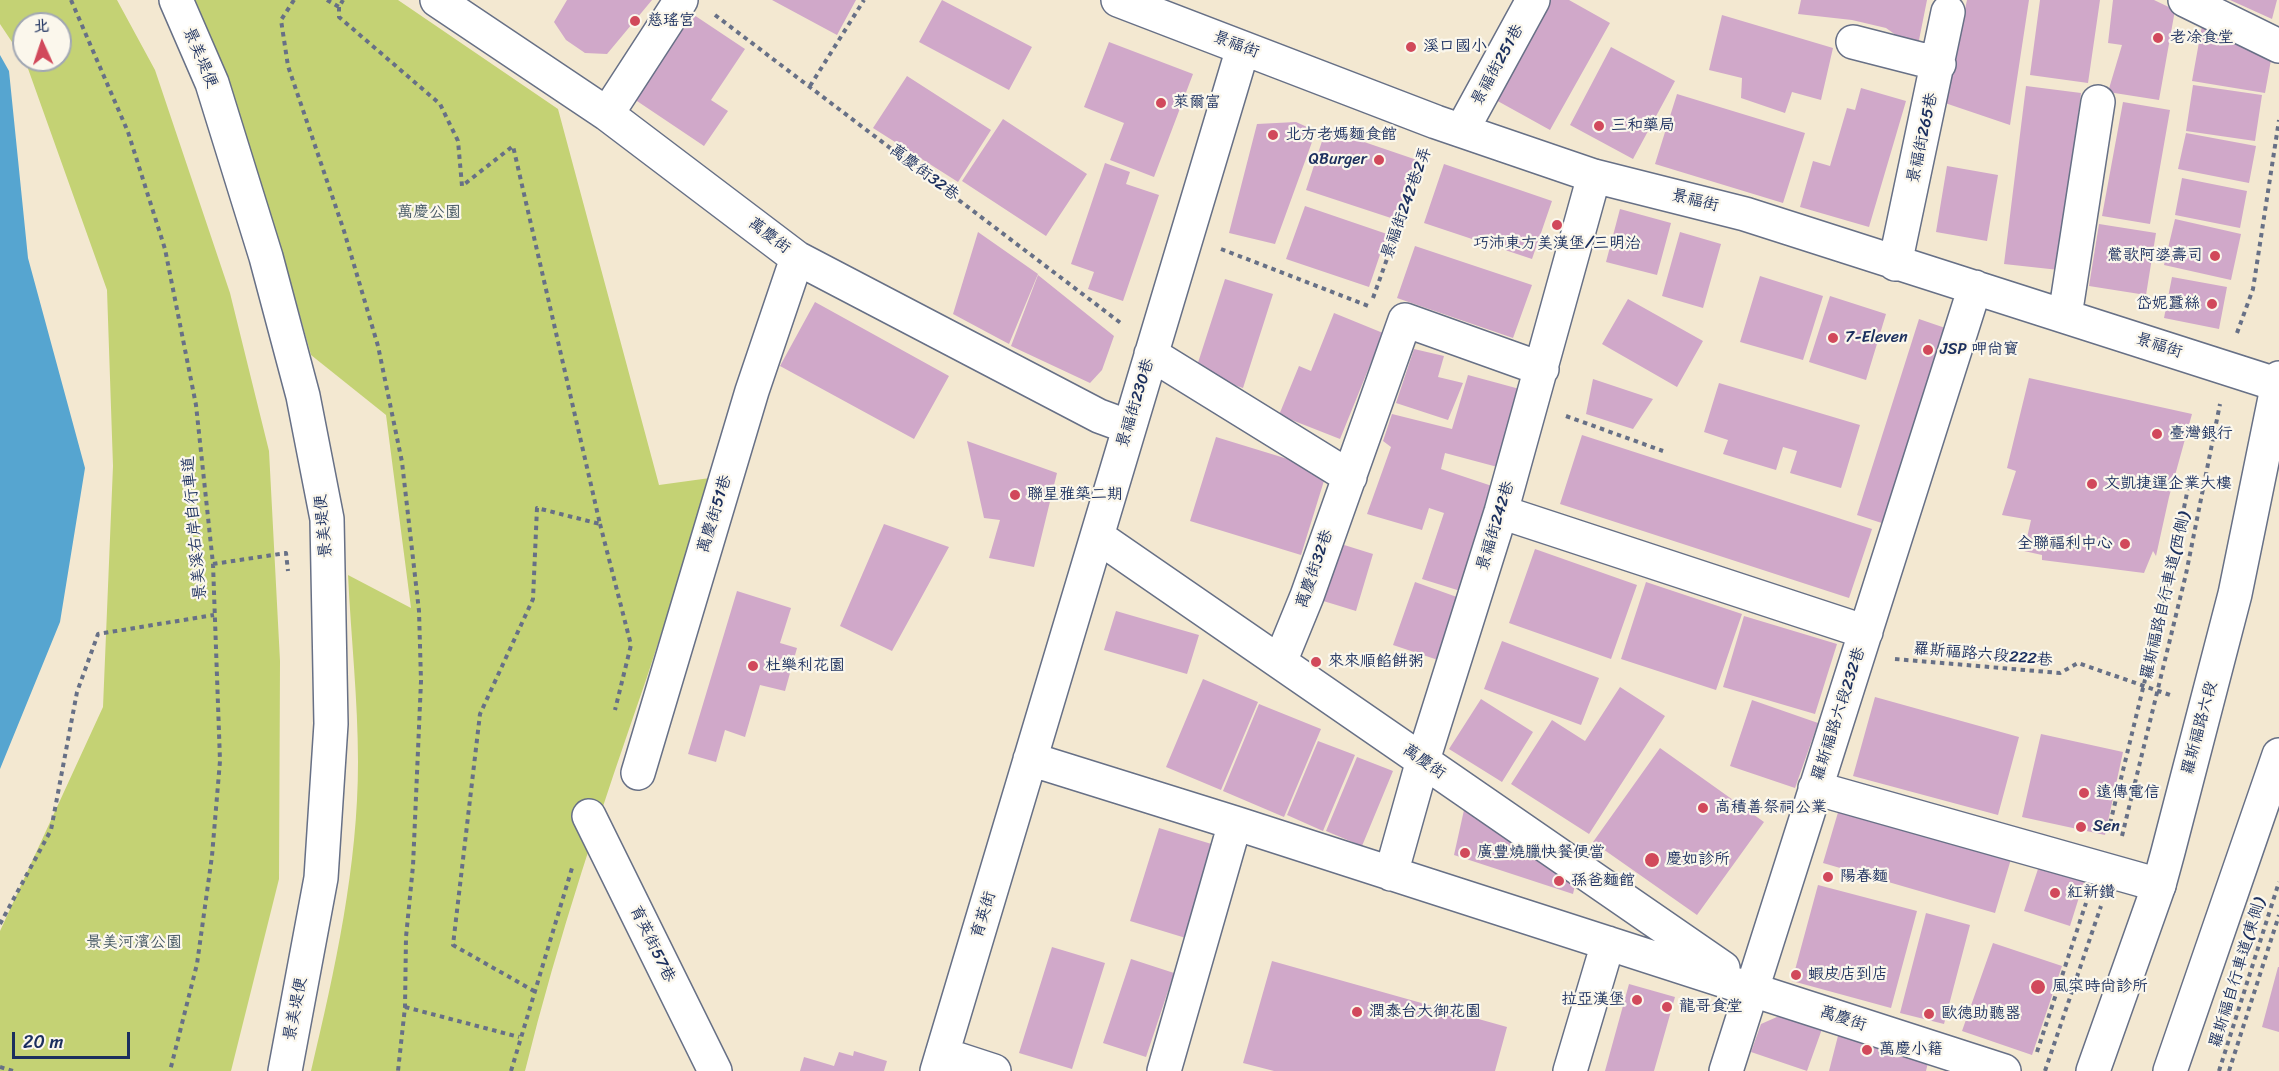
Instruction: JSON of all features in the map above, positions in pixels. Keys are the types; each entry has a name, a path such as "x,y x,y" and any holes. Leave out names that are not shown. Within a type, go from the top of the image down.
{"street":[{"name":"景美堤便","path":"176,0 212,83 266,257 303,396 327,519 331,724 321,878 285,1071"},
{"name":"萬慶街","path":"437,0 607,114 797,258 1099,416 1129,427"},
{"path":"607,114 681,0"},
{"name":"景福街","path":"1118,0 1449,126 1593,176 1745,214 1895,264 1975,287 2278,384"},
{"name":"景福街251巷","path":"1449,126 1533,0"},
{"path":"2185,0 2279,46"},
{"name":"景福街265巷","path":"1895,264 1939,64 1948,12"},
{"path":"1854,42 1939,64"},
{"name":"景福街230巷","path":"1030,759 1243,48"},
{"path":"2065,316 2098,102"},
{"name":"景福街242巷","path":"1391,874 1423,760 1501,512 1593,176"},
{"name":"萬慶街51巷","path":"638,772 752,391 797,258"},
{"path":"1864,636 1975,287"},
{"path":"1405,320 1542,369"},
{"name":"萬慶街32巷","path":"1280,662 1307,596 1405,320"},
{"path":"1152,350 1350,477"},
{"name":"羅斯福路六段","path":"2093,1071 2159,885 2235,594 2278,384"},
{"name":"羅斯福路六段232巷","path":"1501,512 1864,636 1815,788 2159,885"},
{"name":"萬慶街","path":"1097,536 1751,988"},
{"path":"2170,1071 2279,755"},
{"name":"萬慶街","path":"1030,759 1751,988 2004,1071"},
{"name":"育英街","path":"940,1063 1030,759"},
{"path":"1726,1071 1815,788"},
{"name":"育英街57巷","path":"589,816 715,1071"},
{"path":"1164,1071 1235,823"},
{"path":"1570,1071 1608,943"},
{"path":"940,1063 994,1071"}],"path":[{"name":"景美溪右岸自行車道","path":"70,0 128,132 165,249 196,405 213,564 213,615 220,761 212,856 197,964 170,1071"},
{"path":"294,0 281,20 288,66 344,231 378,346 402,462 419,611 421,681 413,866 406,938 405,1007 398,1071"},
{"path":"327,0 339,7"},
{"path":"344,0 339,7 339,17 440,104 458,141 462,186 513,146 600,524 631,645 614,713"},
{"path":"810,86 864,0"},
{"name":"萬慶街32巷","path":"714,14 1152,350"},
{"name":"羅斯福路自行車道(西側)","path":"2045,1071 2157,690 2186,574 2228,369 2239,323 2253,289 2279,120"},
{"name":"景福街242巷2弄","path":"1370,307 1449,126"},
{"path":"1186,235 1405,320"},
{"path":"1531,404 1663,451"},
{"path":"2034,1060 2104,871 2188,488"},
{"path":"534,991 453,945 480,714 533,600 537,508 600,524"},
{"path":"213,564 286,553"},
{"path":"0,924 51,830 76,692 98,634 213,615"},
{"name":"羅斯福路六段222巷","path":"1864,636 1897,660 2060,673 2078,663 2205,707"},
{"path":"510,1071 589,816"},
{"name":"羅斯福自行車道(東側)","path":"2219,1071 2279,882"},
{"path":"2229,1071 2279,915"},
{"path":"405,1007 519,1037"},
{"path":"0,1067 13,1071"}],"green space":[{"name":"景美河濱公園","path":"0,0 117,0 155,70 230,293 269,451 280,661 279,879 231,1071 0,1071 0,931 103,707 113,466 107,290 29,72 72,72 72,12 12,12 12,42 0,24"},
{"name":"萬慶公園","path":"189,0 398,0 558,109 659,485 710,478 582,873 525,1071 311,1071 344,918 357,801 357,715 348,575 411,608 386,415 311,355 280,245"}],"water":[{"path":"0,55 9,71 28,258 85,468 60,622 0,769"}],"building":[{"path":"567,0 652,0 607,54 585,53 566,40 554,22"},
{"path":"772,0 856,0 837,35"},
{"path":"942,0 1032,47 1009,90 919,42"},
{"path":"1550,0 1569,0 1610,23 1550,130 1494,99"},
{"path":"1801,0 1927,0 1917,50 1886,28 1852,20 1798,14"},
{"path":"1967,0 2029,0 2010,125 1945,103"},
{"path":"2040,0 2100,0 2088,83 2030,75"},
{"path":"2113,0 2154,0 2175,10 2159,100 2108,92 2122,45 2108,43"},
{"path":"2230,0 2277,0 2272,19"},
{"path":"688,11 745,49 711,100 728,111 704,146 631,97"},
{"path":"1722,15 1833,48 1821,100 1792,92 1785,113 1741,98 1742,78 1709,70"},
{"path":"2203,20 2273,49 2265,93 2192,81"},
{"path":"1109,42 1193,74 1154,177 1110,160 1124,123 1084,107"},
{"path":"1611,47 1675,81 1633,159 1570,125"},
{"path":"907,76 991,130 958,182 873,128"},
{"path":"2193,85 2262,95 2255,141 2186,131"},
{"path":"2026,86 2081,93 2059,270 2004,264"},
{"path":"1861,88 1906,101 1869,227 1800,207 1813,161 1830,166 1847,108 1855,110"},
{"path":"1677,94 1805,133 1783,203 1655,164"},
{"path":"2123,102 2170,110 2150,224 2102,216"},
{"path":"1003,119 1087,174 1046,236 962,181"},
{"path":"1296,122 1316,131 1275,244 1229,233 1257,124"},
{"path":"1326,129 1417,160 1397,220 1306,190"},
{"path":"2186,133 2256,146 2249,183 2178,169"},
{"path":"1105,163 1130,172 1126,184 1159,195 1123,301 1088,289 1094,272 1071,264"},
{"path":"1444,164 1552,201 1532,259 1424,223"},
{"path":"1947,166 1998,175 1987,241 1936,232"},
{"path":"2182,178 2247,191 2240,228 2175,215"},
{"path":"1305,206 1387,234 1369,287 1286,259"},
{"path":"1620,209 1671,223 1657,275 1606,262"},
{"path":"2175,219 2241,234 2231,280 2164,265"},
{"path":"2099,224 2156,233 2146,295 2089,286"},
{"path":"978,232 1038,274 1009,344 953,314"},
{"path":"1680,232 1721,244 1703,308 1662,296"},
{"path":"1415,246 1532,285 1513,338 1397,298"},
{"path":"1038,275 1114,336 1102,370 1090,383 1011,346"},
{"path":"1760,276 1823,296 1803,360 1740,342"},
{"path":"2172,277 2227,287 2219,329 2164,318"},
{"path":"1225,279 1273,294 1243,388 1195,372"},
{"path":"1830,296 1886,314 1866,380 1809,362"},
{"path":"1628,299 1703,341 1677,387 1602,344"},
{"path":"815,302 949,376 914,439 780,366"},
{"path":"1334,313 1383,333 1340,439 1279,415 1299,366 1311,371"},
{"path":"1919,319 1954,331 1891,526 1857,515"},
{"path":"1414,349 1444,356 1438,377 1463,383 1448,420 1396,403"},
{"path":"1468,375 1527,391 1505,469 1445,453 1441,469 1504,490 1470,594 1422,579 1444,513 1429,508 1422,530 1367,514 1391,447 1383,441 1392,414 1452,429"},
{"name":"文凱捷運企業大樓","path":"2029,378 2192,414 2169,497 2156,556 2153,551 2144,573 2042,560 2042,555 2024,551 2031,520 2002,515 2016,471 2007,468"},
{"path":"1593,379 1653,399 1633,429 1586,414"},
{"path":"1719,383 1860,425 1841,488 1790,473 1797,451 1783,447 1776,470 1723,454 1728,440 1704,432"},
{"path":"1582,435 1872,529 1849,598 1560,504"},
{"path":"1216,437 1327,471 1301,555 1190,521"},
{"name":"聯星雅築二期","path":"967,441 1057,473 1034,567 989,558 1000,520 984,518"},
{"path":"884,524 949,547 892,651 840,626"},
{"path":"1325,539 1373,554 1356,611 1307,596"},
{"path":"1535,549 1637,585 1611,659 1509,623"},
{"path":"1415,582 1468,601 1447,663 1393,645"},
{"path":"1646,582 1742,614 1716,690 1621,659"},
{"name":"杜樂利花園","path":"737,591 791,608 780,643 797,648 785,691 760,685 745,737 725,730 716,762 688,754"},
{"path":"1116,611 1199,635 1187,674 1104,650"},
{"path":"1744,616 1837,644 1815,714 1723,687"},
{"path":"1502,641 1599,678 1581,725 1484,689"},
{"path":"1203,679 1258,702 1221,790 1166,767"},
{"path":"1620,687 1665,716 1589,834 1511,784 1552,720 1585,741"},
{"path":"1875,697 2019,737 1998,815 1853,776"},
{"path":"1481,699 1533,732 1502,782 1449,749"},
{"path":"1752,700 1818,723 1795,788 1730,766"},
{"path":"1259,704 1321,729 1284,817 1223,791"},
{"path":"2041,734 2123,752 2105,835 2022,817"},
{"path":"1318,741 1355,755 1323,831 1287,815"},
{"path":"1660,748 1764,822 1697,915 1593,842"},
{"path":"1357,757 1393,771 1362,846 1326,831"},
{"path":"1839,809 2011,859 1995,913 1823,863"},
{"path":"1464,810 1494,822 1576,881 1573,894 1454,855"},
{"path":"1159,828 1218,846 1189,939 1130,921"},
{"name":"紅新鑽","path":"2041,860 2086,875 2070,926 2024,911"},
{"path":"1818,885 1917,911 1891,1008 1792,981"},
{"path":"1926,913 1970,925 1944,1024 1900,1013"},
{"path":"1993,943 2062,966 2032,1055 1962,1031"},
{"path":"1052,947 1105,963 1072,1069 1019,1053"},
{"path":"1131,959 1174,973 1146,1057 1103,1043"},
{"name":"潤泰台大御花園","path":"1272,961 1507,1027 1495,1071 1274,1071 1243,1063"},
{"path":"2279,967 2279,1032 2262,1027"},
{"path":"1629,984 1675,997 1654,1071 1605,1071"},
{"path":"1786,1013 1822,1029 1807,1071 1751,1052 1761,1024"},
{"name":"萬慶小籍","path":"1839,1032 1929,1058 1926,1071 1829,1071"},
{"path":"854,1051 887,1061 884,1071 800,1071 804,1057 834,1066 839,1052 853,1056"}],"place":[{"name":"慈瑤宮","path":"635,21"},
{"name":"老凃食堂","path":"2158,38"},
{"name":"溪口國小","path":"1411,47"},
{"name":"萊爾富","path":"1161,103"},
{"name":"三和藥局","path":"1599,126"},
{"name":"北方老媽麵食館","path":"1273,135"},
{"name":"QBurger","path":"1379,160"},
{"name":"巧沛東方美漢堡/三明治","path":"1557,225"},
{"name":"鶯歌阿婆壽司","path":"2215,256"},
{"name":"岱妮蠶絲","path":"2212,304"},
{"name":"7-Eleven","path":"1833,338"},
{"name":"JSP 呷尚寶","path":"1928,350"},
{"name":"臺灣銀行","path":"2157,434"},
{"name":"文凱捷運企業大樓","path":"2092,484"},
{"name":"聯星雅築二期","path":"1015,495"},
{"name":"全聯福利中心","path":"2125,544"},
{"name":"來來順餡餅粥","path":"1316,662"},
{"name":"杜樂利花園","path":"753,666"},
{"name":"遠傳電信","path":"2084,793"},
{"name":"高積善祭祠公業","path":"1703,808"},
{"name":"Sen","path":"2081,827"},
{"name":"廣豐燒臘快餐便當","path":"1465,853"},
{"name":"慶如診所","path":"1652,860"},
{"name":"陽春麵","path":"1828,877"},
{"name":"孫爸麵館","path":"1559,881"},
{"name":"紅新鑽","path":"2055,893"},
{"name":"蝦皮店到店","path":"1796,975"},
{"name":"風寀時尚診所","path":"2038,987"},
{"name":"拉亞漢堡","path":"1637,1000"},
{"name":"龍哥食堂","path":"1667,1007"},
{"name":"潤泰台大御花園","path":"1357,1012"},
{"name":"歐德助聽器","path":"1929,1014"},
{"name":"萬慶小籍","path":"1867,1050"}]}
